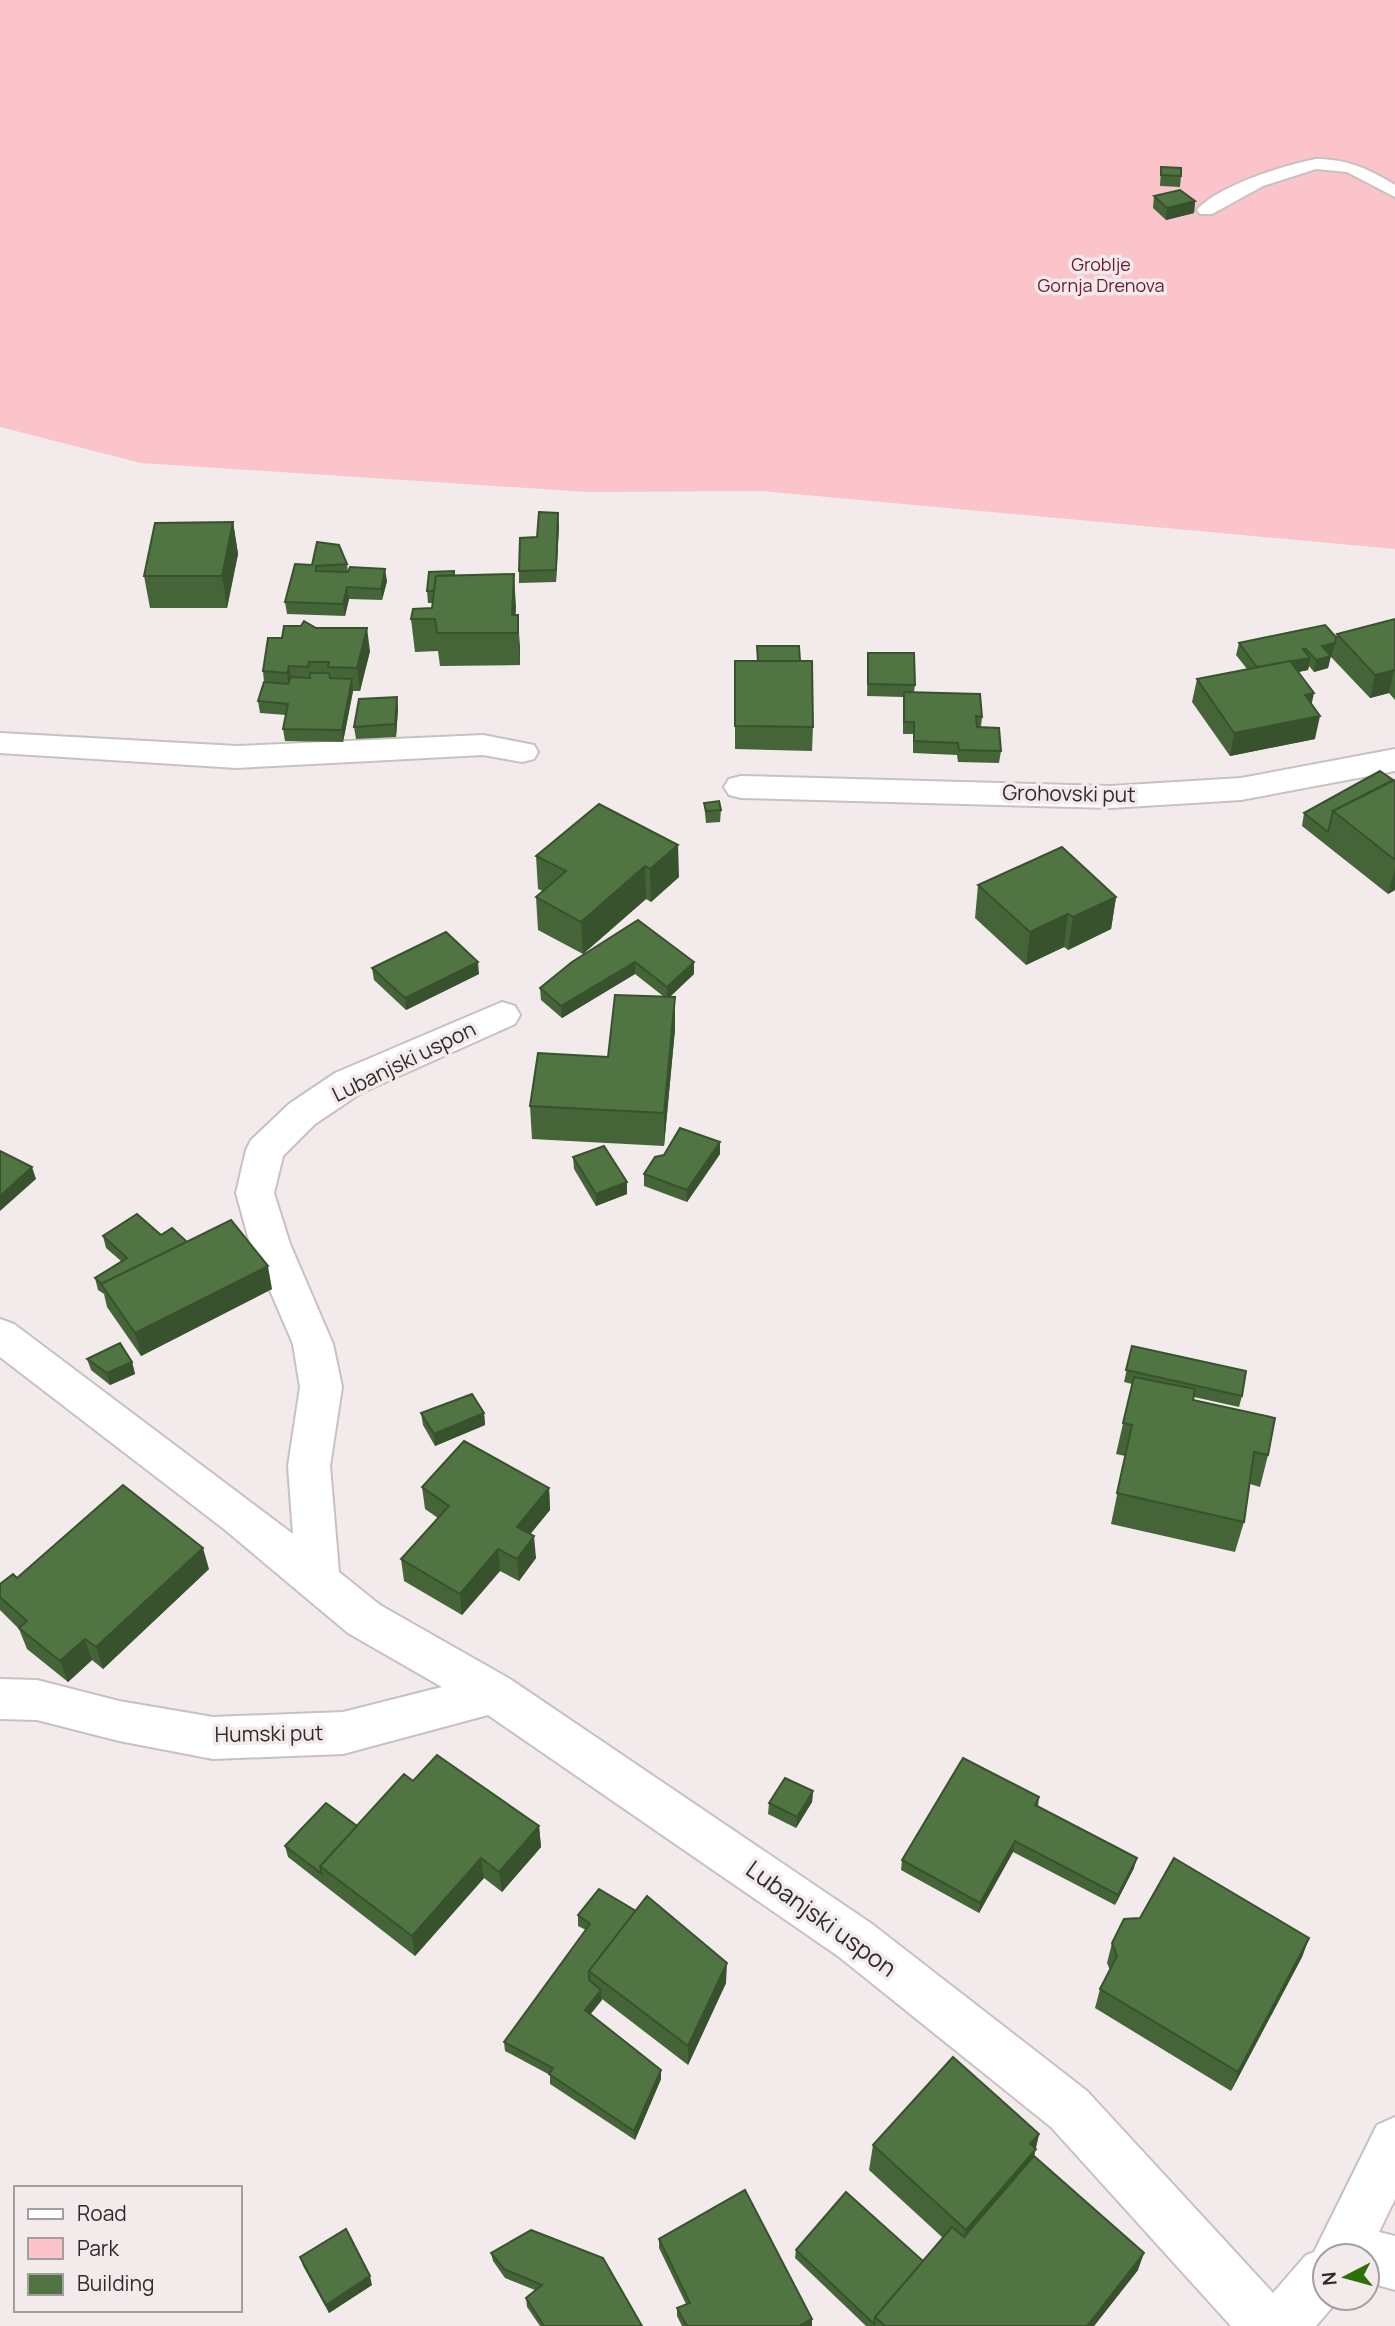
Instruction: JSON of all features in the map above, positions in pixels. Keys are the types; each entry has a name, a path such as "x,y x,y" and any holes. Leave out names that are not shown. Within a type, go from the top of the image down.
{"street":[{"path":"0,743 237,757 482,745 522,752"},
{"name":"Grohovski put","path":"741,787 1111,797 1241,789 1395,760"},
{"name":"Lubanjski uspon","path":"318,1582 309,1466 321,1387 313,1344 270,1244 255,1193 265,1150 302,1115 348,1083 502,1015"},
{"name":"Lubanjski uspon","path":"0,1335 239,1516 364,1619 494,1693 855,1940 1069,2109 1267,2326"},
{"name":"Humski put","path":"0,1699 37,1700 119,1721 213,1738 344,1733 494,1693"},
{"path":"1345,2242 1395,2143"},
{"path":"1280,2326 1311,2293"}],"lane":[{"path":"1206,210 1253,182 1306,167 1328,164 1351,167 1395,192"}],"green space":[{"name":"Groblje Gornja Drenova","path":"0,0 1395,0 1395,549 761,491 589,492 141,463 0,427"}],"building":[{"path":"1161,167 1181,168 1181,176 1161,175"},
{"path":"1180,190 1195,201 1167,208 1154,196"},
{"path":"539,512 558,513 556,570 519,571 520,538 537,537"},
{"path":"233,522 222,576 144,576 155,523"},
{"path":"317,542 339,545 347,564 316,566 316,571 348,572 350,567 385,569 381,589 347,587 343,604 285,602 295,564 312,565"},
{"path":"454,571 454,575 436,576 434,591 427,591 429,572"},
{"path":"514,574 512,615 518,615 518,633 437,633 435,619 411,619 413,609 432,608 436,576"},
{"path":"1395,619 1395,670 1375,675 1337,634"},
{"path":"304,621 316,628 367,628 357,668 328,667 329,662 309,662 308,667 289,666 287,673 263,671 268,638 282,638 284,626 301,626"},
{"path":"1325,625 1336,637 1335,643 1322,646 1331,656 1316,660 1303,649 1310,658 1257,667 1239,643"},
{"path":"757,646 799,646 800,661 758,661"},
{"path":"868,653 914,653 915,685 868,684"},
{"path":"735,661 812,661 813,727 735,726"},
{"path":"1290,661 1314,693 1305,695 1320,716 1234,733 1197,679"},
{"path":"310,673 329,673 330,678 352,679 342,730 283,729 288,704 258,701 264,682 288,684 291,677 310,678"},
{"path":"904,692 980,694 982,717 976,716 977,727 999,728 1001,751 959,750 958,743 914,741 914,722 904,722"},
{"path":"397,697 395,724 354,727 359,699"},
{"path":"1380,771 1393,780 1333,811 1328,832 1304,813"},
{"path":"1395,780 1395,860 1333,811"},
{"path":"719,801 721,810 706,811 704,803"},
{"path":"599,804 678,845 650,869 645,866 581,922 536,897 566,871 536,856"},
{"path":"1062,847 1116,897 1073,917 1068,914 1030,932 978,885"},
{"path":"638,920 694,962 667,987 635,962 561,1006 540,988 572,962"},
{"path":"446,932 478,962 405,998 372,968"},
{"path":"615,995 675,997 664,1113 530,1106 538,1053 608,1057"},
{"path":"680,1128 720,1142 687,1190 644,1174 655,1157 664,1155"},
{"path":"604,1146 627,1182 596,1194 573,1157"},
{"path":"0,1151 32,1167 0,1196"},
{"path":"137,1214 161,1235 172,1228 187,1242 102,1284 95,1278 127,1258 103,1236"},
{"path":"231,1220 268,1266 135,1333 101,1284"},
{"path":"120,1343 132,1362 107,1373 87,1359"},
{"path":"1132,1346 1246,1371 1242,1396 1126,1370"},
{"path":"1134,1377 1195,1389 1193,1400 1275,1418 1268,1455 1254,1452 1244,1522 1117,1493 1132,1425 1123,1423"},
{"path":"472,1394 484,1413 434,1434 421,1413"},
{"path":"464,1441 549,1488 517,1527 534,1536 517,1559 498,1549 460,1594 401,1559 449,1506 422,1487"},
{"path":"123,1485 203,1548 96,1647 85,1639 60,1661 19,1628 27,1621 0,1597 0,1584 13,1574 17,1578"},
{"path":"437,1755 539,1826 499,1872 481,1858 412,1936 320,1866 404,1774 413,1781"},
{"path":"963,1758 1039,1797 1035,1805 1137,1858 1118,1895 1015,1841 980,1903 902,1860"},
{"path":"785,1778 813,1791 797,1817 769,1803"},
{"path":"326,1803 357,1826 320,1866 322,1874 285,1846"},
{"path":"1174,1858 1309,1938 1238,2072 1100,1989 1117,1956 1112,1943 1124,1919 1140,1918"},
{"path":"599,1889 636,1911 589,1971 589,1980 601,1990 585,2010 661,2070 634,2131 549,2074 553,2068 504,2042 590,1924 578,1915"},
{"path":"647,1896 727,1963 688,2046 589,1971"},
{"path":"953,2057 1039,2134 1030,2144 1036,2149 966,2230 873,2145"},
{"path":"1034,2156 1144,2253 1087,2326 885,2326 875,2317 952,2227 964,2237"},
{"path":"745,2190 812,2319 799,2326 687,2326 677,2308 690,2303 659,2239"},
{"path":"846,2192 923,2261 875,2317 874,2324 796,2250"},
{"path":"346,2229 370,2276 326,2305 300,2257"},
{"path":"531,2230 603,2258 642,2326 544,2326 526,2298 542,2285 504,2269 491,2253"}]}
